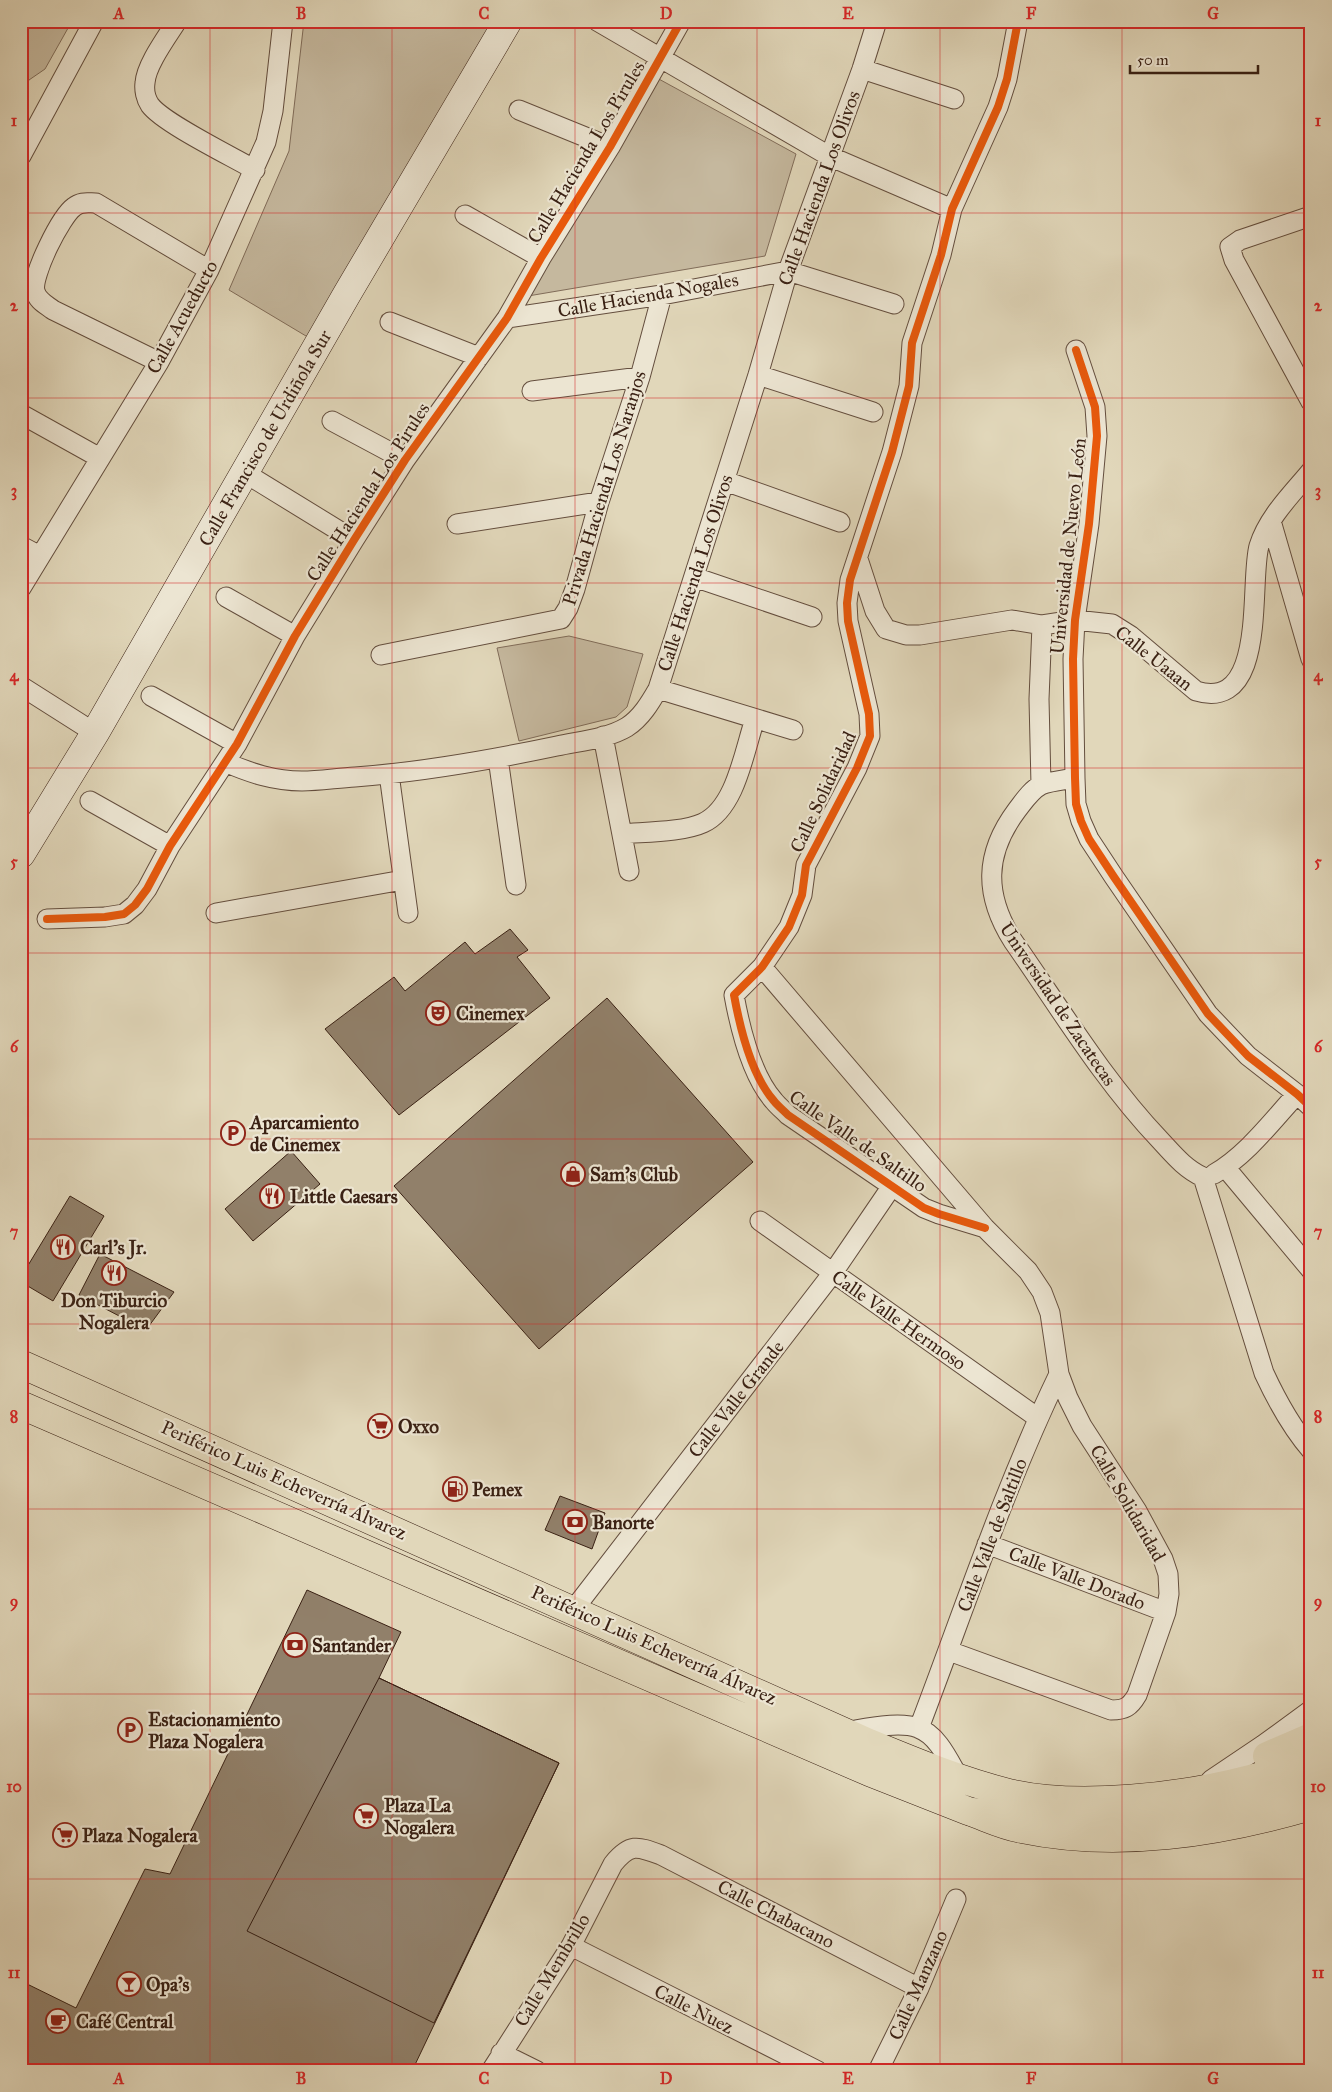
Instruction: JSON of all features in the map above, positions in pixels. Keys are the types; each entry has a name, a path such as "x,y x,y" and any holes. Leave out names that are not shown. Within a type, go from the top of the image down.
{"main road":[{"name":"Periférico Luis Echeverría Álvarez","path":"21,1364 159,1423 906,1759 959,1778 1010,1793 1052,1800 1097,1801 1211,1788 1251,1779 1311,1758"},
{"name":"Periférico Luis Echeverría Álvarez","path":"21,1405 869,1772 999,1823 1022,1830 1122,1839 1204,1831 1243,1824 1311,1806"},
{"path":"102,1441 133,1427 159,1423"},
{"path":"1157,1795 1193,1787 1311,1737"},
{"path":"972,1812 1083,1818 1178,1815 1229,1807 1283,1795 1311,1786"}],"street":[{"path":"21,156 94,21"},
{"path":"177,21 151,65 144,81 145,93 150,105 164,118 255,170"},
{"name":"Calle Acueducto","path":"21,588 159,362 209,270 266,142 272,111 283,21"},
{"name":"Calle Francisco de Urdiñola Sur","path":"21,854 96,733 347,294 508,21"},
{"path":"597,21 829,156 952,209"},
{"name":"Calle Hacienda Los Pirules","path":"47,919 105,917 124,914 135,905 147,889 170,846 237,744 295,636 354,540 405,460 507,318 541,258 610,148 681,21"},
{"name":"Calle Hacienda Los Olivos","path":"225,762 250,773 275,779 302,781 389,774 498,758 603,736 626,727 637,719 648,706 658,689 758,375 788,270 862,69 877,21"},
{"name":"Calle Solidaridad","path":"762,967 789,927 802,895 806,865 868,744 870,736 869,714 854,652 846,603 850,580 892,452 909,386 912,343 941,256 952,209 1000,100 1007,79 1018,21"},
{"path":"862,69 954,99"},
{"path":"519,110 610,148"},
{"path":"159,362 53,310 39,300 34,282 38,266 67,213 74,206 84,202 96,203 209,270"},
{"path":"465,215 541,258"},
{"path":"1311,216 1240,240 1230,247 1234,260 1311,402"},
{"path":"788,270 894,304"},
{"name":"Calle Hacienda Nogales","path":"507,318 662,295 788,270"},
{"name":"Privada Hacienda Los Naranjos","path":"381,655 561,619 568,608 575,589 599,502 640,378 662,295"},
{"path":"390,322 479,357"},
{"name":"Universidad de Nuevo León","path":"1076,350 1095,408 1097,436 1089,524 1075,620 1073,659 1076,804 1081,822 1089,840 1208,1014 1248,1056 1311,1107"},
{"path":"758,375 873,412"},
{"path":"532,391 640,378"},
{"path":"21,414 100,458"},
{"path":"332,421 405,460"},
{"name":"Calle Uaaan","path":"858,559 874,611 886,629 906,635 920,635 1012,620 1042,625 1075,620 1112,624 1130,636 1196,691 1206,694 1220,693 1236,680 1248,654 1254,618 1256,562 1264,532 1311,471"},
{"path":"246,473 354,540"},
{"path":"724,481 840,522"},
{"path":"457,524 599,502"},
{"path":"1271,521 1310,657"},
{"path":"21,546 40,556"},
{"path":"694,577 812,616"},
{"path":"226,597 295,636"},
{"path":"1042,625 1040,699 1041,785 1075,778"},
{"path":"21,686 96,733"},
{"path":"658,689 793,730"},
{"path":"151,696 237,744"},
{"path":"622,834 702,824 715,816 727,801 754,719"},
{"path":"603,736 629,871"},
{"path":"498,758 516,885"},
{"path":"389,774 408,914"},
{"name":"Universidad de Zacatecas","path":"1041,785 1028,796 1012,817 999,841 993,863 991,884 993,898 1002,924 1097,1064 1135,1115 1179,1160 1194,1173 1203,1177"},
{"path":"90,801 170,846"},
{"path":"216,913 403,880"},
{"path":"762,967 985,1228"},
{"name":"Calle Valle de Saltillo","path":"762,967 734,995 740,1025 754,1064 773,1100 788,1115 924,1208 985,1228 1028,1271 1042,1292 1050,1313 1059,1374 1038,1418 988,1544 919,1728"},
{"path":"1297,1094 1243,1152 1225,1168 1203,1177 1264,1374 1287,1418 1311,1450"},
{"path":"1225,1168 1311,1270"},
{"name":"Calle Valle Grande","path":"574,1609 832,1274 892,1186"},
{"name":"Calle Valle Hermoso","path":"760,1221 832,1274 1038,1418"},
{"name":"Calle Solidaridad","path":"948,1651 1111,1710 1123,1710 1131,1705 1137,1695 1166,1612 1169,1594 1168,1574 1163,1559 1137,1511 1082,1426 1059,1374"},
{"name":"Calle Valle Dorado","path":"988,1544 1166,1612"},
{"path":"1211,1780 1311,1710"},
{"path":"845,1732 902,1725 919,1728 933,1739 945,1754 959,1778"},
{"name":"Calle Membrillo","path":"491,2071 571,1946 613,1864 622,1853 631,1848"},
{"name":"Calle Chabacano","path":"631,1848 644,1849 661,1855 919,1988"},
{"name":"Calle Manzano","path":"878,2071 919,1988 956,1899"},
{"name":"Calle Nuez","path":"571,1946 818,2071"},
{"path":"501,2053 537,2071"}],"shaded area":[{"path":"21,21 72,21 45,69 29,80 21,91"},
{"path":"304,21 497,21 311,339 229,290 289,151"},
{"path":"657,78 796,154 765,256 522,297"},
{"path":"569,636 643,654 627,707 616,717 519,741 497,648"}],"building":[{"name":"Cinemex","path":"510,929 528,950 517,957 550,998 399,1115 325,1029 394,977 405,991 465,942 475,954"},
{"name":"Sam's Club","path":"607,998 753,1162 539,1349 394,1186"},
{"name":"Little Caesars","path":"291,1151 320,1184 253,1241 225,1209"},
{"name":"Carl's Jr.","path":"70,1196 104,1216 53,1301 21,1282 21,1277"},
{"name":"Don Tiburcio Nogalera","path":"100,1254 174,1292 146,1330 79,1295"},
{"name":"Banorte","path":"560,1496 605,1513 592,1549 545,1530"},
{"name":"Plaza La Nogalera","path":"307,1590 401,1632 379,1678 559,1763 412,2071 21,2071 21,1981 76,2008 145,1869 170,1874"},
{"path":"379,1678 559,1763 434,2023 247,1931"}],"cycle path":[{"path":"47,919 105,917 124,914 135,905 147,889 170,846 237,744 295,636 354,540 405,460 507,318 541,258 610,147 681,21"},
{"path":"985,1228 924,1208 788,1115 766,1091 759,1079 743,1036 734,995 762,967 789,927 802,895 806,865 857,768 870,736 869,714 848,621 847,603 850,580 892,452 909,386 912,343 941,255 952,209 998,107 1007,79 1018,21"},
{"path":"1076,350 1095,407 1097,436 1089,524 1075,620 1073,659 1076,804 1081,821 1089,839 1114,877 1208,1014 1248,1056 1311,1107"}],"place":[{"name":"Cinemex","path":"438,1013"},
{"name":"Aparcamiento de Cinemex","path":"233,1133"},
{"name":"Sam's Club","path":"573,1174"},
{"name":"Little Caesars","path":"272,1196"},
{"name":"Carl's Jr.","path":"63,1247"},
{"name":"Don Tiburcio Nogalera","path":"114,1273"},
{"name":"Oxxo","path":"380,1426"},
{"name":"Pemex","path":"455,1489"},
{"name":"Banorte","path":"575,1522"},
{"name":"Santander","path":"295,1645"},
{"name":"Estacionamiento Plaza Nogalera","path":"130,1730"},
{"name":"Plaza La Nogalera","path":"366,1816"},
{"name":"Plaza Nogalera","path":"65,1835"},
{"name":"Opa's","path":"129,1984"},
{"name":"Café Central","path":"58,2021"}]}
